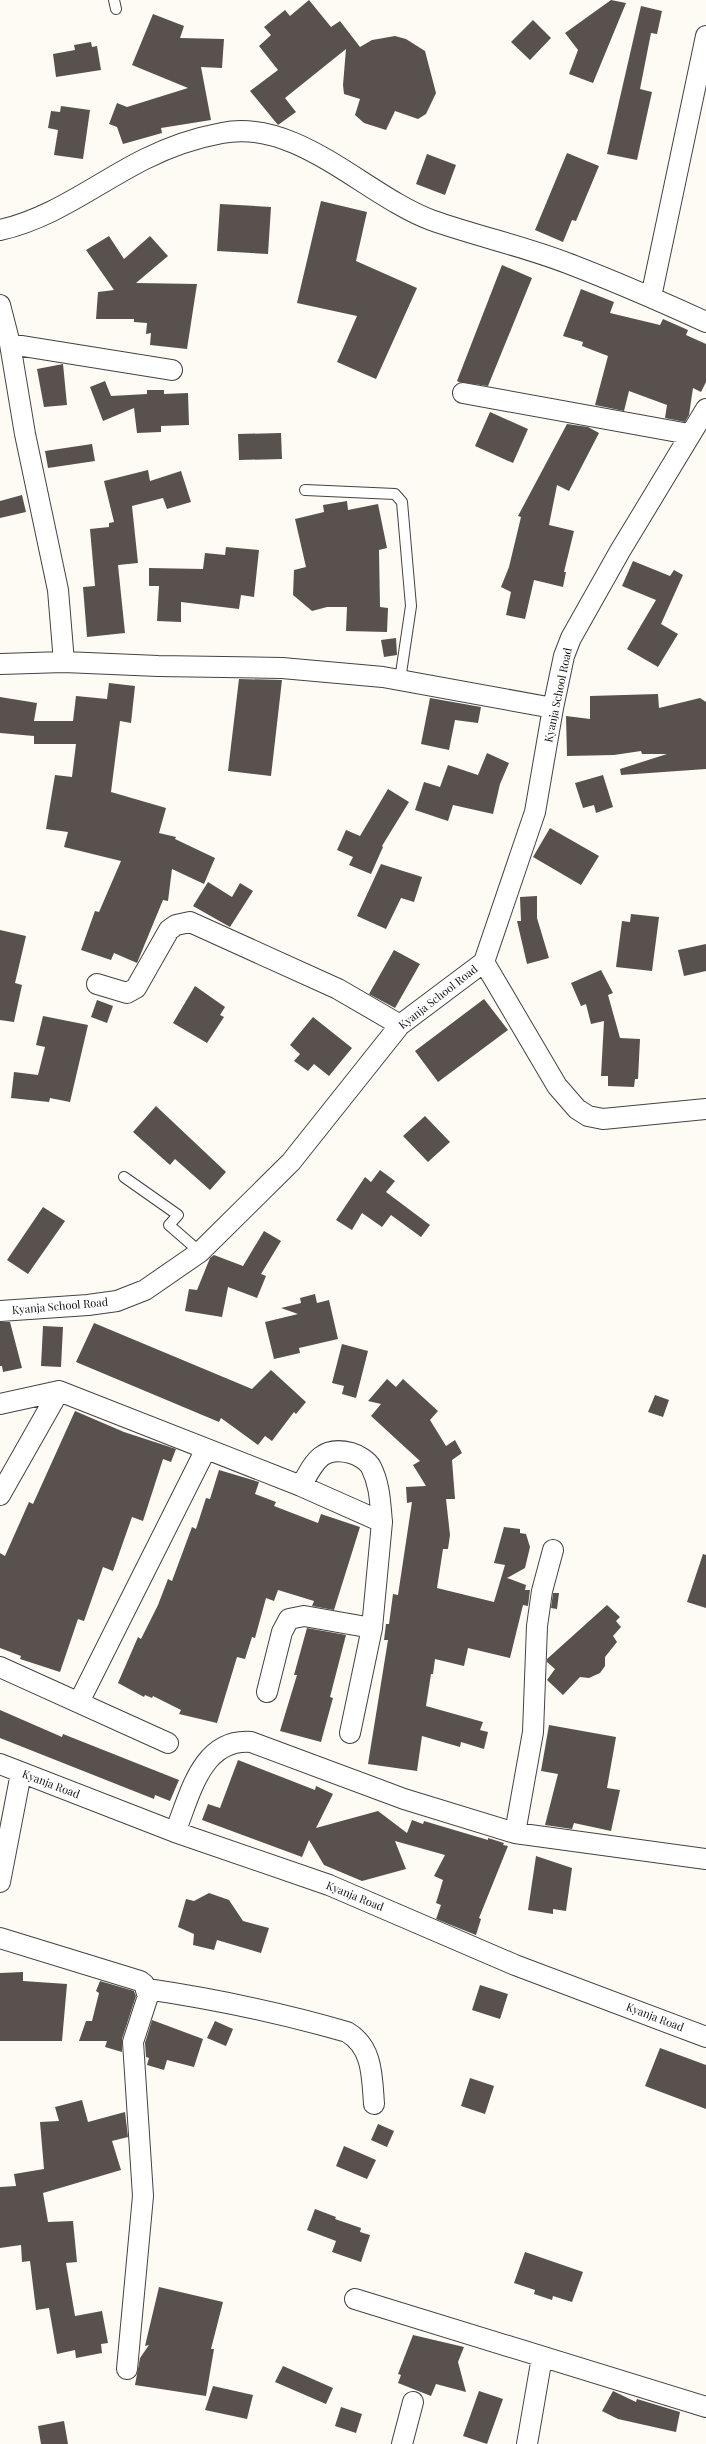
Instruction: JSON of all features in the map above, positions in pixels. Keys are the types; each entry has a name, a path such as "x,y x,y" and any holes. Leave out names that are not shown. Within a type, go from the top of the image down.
{"street":[{"path":"651,297 706,36"},
{"path":"0,230 40,218 145,159 190,141 224,132 251,132 277,136 305,149 377,192 430,219 566,263 651,297 706,322"},
{"path":"0,305 10,344 24,434 58,590 64,662"},
{"path":"10,344 172,370"},
{"path":"463,393 689,434"},
{"name":"Kyanja School Road","path":"0,1311 88,1305 117,1301 146,1290 200,1252 291,1162 400,1025 484,962 535,812 553,708 564,656 571,638 689,434 706,409"},
{"path":"0,664 64,662 165,666 282,668 400,680 553,708"},
{"path":"98,984 127,993 131,992 136,988 169,930 176,925 190,922 338,989 400,1025"},
{"path":"484,962 557,1086 577,1110 588,1116 603,1119 706,1109"},
{"path":"0,1496 58,1391"},
{"path":"0,1404 58,1391 301,1486 382,1522"},
{"path":"79,1702 206,1449"},
{"path":"301,1486 314,1462 327,1452 342,1451 357,1455 370,1465 379,1487 382,1522 372,1628 350,1733"},
{"path":"515,1833 533,1732 537,1626 542,1591 553,1550"},
{"path":"267,1692 282,1632 289,1619 304,1616 372,1628"},
{"path":"0,1667 168,1743"},
{"path":"175,1832 201,1768 211,1756 224,1746 241,1741 251,1742 410,1801 515,1833 706,1859"},
{"name":"Kyanja Road","path":"0,1764 175,1832 329,1885 515,1965 636,2008 706,2036"},
{"path":"0,1882 21,1773"},
{"path":"0,1938 140,1981 147,1989 148,1996 133,2042 143,2196 127,2369"},
{"path":"147,1989 222,2000 301,2018 347,2032 354,2036 368,2055 372,2070 374,2104"},
{"path":"355,2300 706,2408"},
{"path":"527,2444 542,2357"},
{"path":"402,2444 413,2402"}],"lane":[{"path":"305,490 395,494 402,502 412,606 400,680"},
{"path":"124,1177 178,1215 170,1225 200,1252"}],"building":[{"path":"309,0 331,27 340,21 360,47 372,40 395,36 406,39 425,51 436,93 426,114 418,119 395,111 386,130 364,123 355,115 360,99 344,94 343,85 346,49 285,98 296,112 278,125 250,91 278,70 259,46 271,35 264,27 285,10 290,16"},
{"path":"611,0 626,3 593,83 569,74 578,50 565,33"},
{"path":"641,6 662,11 657,34 651,33 640,89 652,92 637,160 607,154"},
{"path":"153,14 184,26 180,38 224,39 222,68 201,67 211,120 161,128 162,133 123,144 117,127 109,124 117,103 127,107 188,88 132,65"},
{"path":"533,20 551,38 530,60 511,42"},
{"path":"91,42 92,47 97,46 101,70 56,77 53,54 75,50 74,45"},
{"path":"61,106 90,110 83,159 54,155 58,130 48,128 51,111 60,112"},
{"path":"567,153 599,166 576,221 572,220 563,242 535,230"},
{"path":"427,154 456,165 445,195 416,184"},
{"path":"321,201 367,212 356,261 417,288 376,379 337,362 357,316 297,303"},
{"path":"220,204 271,207 268,254 217,251"},
{"path":"109,236 124,259 150,236 168,256 136,283 197,284 187,349 150,345 151,333 146,334 147,323 134,322 134,319 96,319 98,292 114,290 86,250"},
{"path":"502,265 532,278 488,386 459,382 457,381"},
{"path":"581,289 614,302 610,313 660,325 663,319 688,330 686,335 706,344 706,382 701,392 693,388 689,415 685,422 665,418 667,405 629,391 624,411 595,405 608,356 582,346 583,342 563,336"},
{"path":"63,364 67,405 44,407 37,369"},
{"path":"105,381 111,396 147,394 147,390 164,390 164,394 188,393 189,425 161,426 161,432 137,433 134,408 103,421 90,387"},
{"path":"490,412 528,429 513,463 475,446"},
{"path":"567,424 588,427 599,433 569,491 557,485 549,525 574,531 564,572 566,572 563,587 534,580 525,619 506,615 511,592 501,587 509,567 521,517 518,516"},
{"path":"281,433 282,459 239,460 238,434"},
{"path":"92,444 95,461 48,468 45,451"},
{"path":"148,470 150,481 181,471 191,502 167,509 163,498 132,506 138,563 118,565 125,633 87,637 83,587 95,586 90,529 109,527 109,523 114,522 104,481"},
{"path":"22,495 26,512 0,518 0,501"},
{"path":"347,501 348,510 378,504 387,548 379,550 380,607 388,608 387,632 346,631 347,607 327,607 312,611 293,595 294,570 306,567 295,519 324,512 323,505"},
{"path":"226,547 259,550 254,597 241,595 239,609 181,602 181,622 157,621 159,586 149,586 149,568 203,569 205,553 225,555"},
{"path":"633,561 670,576 674,570 683,575 661,624 678,634 658,667 627,649 656,600 622,586"},
{"path":"396,638 397,655 384,657 381,640"},
{"path":"239,679 282,680 271,776 228,771"},
{"path":"109,683 135,686 131,723 120,721 111,792 166,808 159,833 176,837 175,839 215,858 204,884 172,869 168,901 163,900 137,963 114,953 111,960 81,950 95,911 99,912 121,861 64,847 68,832 46,829 55,775 72,777 76,744 34,744 34,736 0,733 0,697 37,703 34,721 73,721 76,696 107,699"},
{"path":"658,694 659,708 700,698 706,702 706,769 621,775 620,769 667,754 642,754 641,751 614,755 567,756 566,716 590,719 590,696"},
{"path":"430,698 481,707 478,723 455,720 449,750 421,744"},
{"path":"487,753 509,763 500,784 493,814 453,805 448,821 415,810 424,782 440,787 448,765 478,775"},
{"path":"603,775 613,807 596,813 594,805 583,808 575,783"},
{"path":"388,789 409,802 382,846 383,847 371,874 349,865 353,857 337,850 346,830 360,836"},
{"path":"550,828 599,856 581,885 533,857"},
{"path":"381,864 422,877 414,902 401,898 386,929 357,916"},
{"path":"208,882 232,897 240,883 253,891 230,927 193,906"},
{"path":"537,896 537,918 549,958 527,964 517,921 521,921 520,897"},
{"path":"631,914 659,917 652,971 616,967 622,921 630,922"},
{"path":"0,930 26,936 15,983 22,985 14,1022 0,1020"},
{"path":"706,944 706,971 684,976 678,950"},
{"path":"394,950 420,964 395,1008 369,994"},
{"path":"601,970 613,993 608,995 620,1038 640,1039 638,1079 635,1079 634,1087 608,1086 608,1076 601,1076 604,1021 591,1024 586,1004 581,1006 571,983"},
{"path":"195,986 225,1007 220,1015 224,1017 207,1043 173,1023"},
{"path":"484,999 508,1030 438,1082 415,1051"},
{"path":"97,1000 113,1006 107,1023 91,1017"},
{"path":"43,1016 88,1025 70,1102 50,1098 49,1102 11,1098 14,1072 38,1075 45,1047 36,1045"},
{"path":"313,1017 352,1048 329,1076 314,1064 308,1071 294,1061 300,1054 290,1045"},
{"path":"156,1106 226,1172 210,1190 175,1159 170,1165 133,1132"},
{"path":"425,1116 450,1142 428,1162 403,1136"},
{"path":"380,1170 395,1181 386,1192 430,1225 421,1237 391,1215 382,1227 362,1213 352,1230 336,1220 365,1177 371,1182"},
{"path":"43,1207 65,1221 28,1274 7,1260"},
{"path":"264,1231 281,1241 261,1274 266,1276 257,1298 228,1287 222,1317 185,1311 189,1289 197,1290 210,1258 214,1255 243,1266"},
{"path":"315,1294 317,1303 329,1300 338,1339 299,1348 300,1353 274,1359 265,1322 298,1314 281,1308 301,1303 300,1298"},
{"path":"0,1322 10,1322 22,1368 3,1372 2,1366 0,1366"},
{"path":"94,1323 252,1389 271,1370 306,1402 296,1414 294,1412 272,1441 265,1436 258,1445 221,1418 219,1422 76,1362"},
{"path":"43,1326 63,1327 61,1367 41,1366"},
{"path":"342,1344 368,1351 356,1398 342,1394 344,1386 332,1383"},
{"path":"387,1379 396,1387 403,1379 438,1411 430,1420 446,1446 455,1440 462,1453 452,1460 455,1499 446,1499 450,1535 448,1549 443,1549 437,1588 494,1602 505,1565 494,1563 504,1527 520,1529 520,1533 526,1534 530,1547 525,1568 507,1578 526,1585 525,1590 530,1590 528,1606 523,1605 510,1658 468,1648 464,1666 435,1659 433,1674 431,1674 426,1706 483,1722 480,1730 488,1732 484,1749 461,1742 460,1747 422,1736 417,1771 368,1764 388,1640 384,1640 386,1624 389,1624 393,1594 398,1595 412,1502 407,1503 406,1487 426,1486 413,1465 420,1461 371,1416 381,1404 368,1401"},
{"path":"655,1395 669,1400 663,1417 648,1412"},
{"path":"75,1411 124,1432 176,1449 171,1462 163,1459 143,1521 132,1517 113,1571 103,1567 84,1621 78,1619 60,1672 20,1659 21,1656 0,1648 0,1553 5,1556 29,1502 33,1504"},
{"path":"219,1470 259,1482 255,1494 276,1502 274,1506 318,1523 321,1514 360,1527 334,1610 312,1606 314,1601 278,1590 274,1601 266,1598 255,1638 252,1637 245,1659 237,1657 217,1723 179,1714 181,1710 153,1696 152,1698 145,1695 144,1697 118,1683 138,1637 141,1639 158,1605 168,1579 172,1581 192,1527 196,1529 206,1498 210,1499"},
{"path":"703,1554 706,1555 706,1608 687,1602"},
{"path":"553,1593 559,1593 557,1609 551,1608"},
{"path":"607,1605 620,1617 616,1621 621,1627 613,1636 617,1642 605,1657 605,1666 600,1673 589,1678 580,1677 563,1695 547,1680 555,1669 547,1662 547,1659"},
{"path":"307,1628 346,1635 330,1697 333,1698 321,1742 280,1731 297,1675 294,1675"},
{"path":"0,1710 62,1737 63,1734 179,1780 170,1801 155,1795 154,1799 0,1738"},
{"path":"549,1725 616,1737 607,1788 620,1790 611,1831 574,1823 572,1829 545,1825 558,1774 541,1771"},
{"path":"238,1760 315,1790 316,1786 333,1794 316,1828 378,1811 407,1833 412,1820 423,1824 424,1821 488,1840 488,1838 504,1843 503,1845 508,1846 479,1918 481,1919 476,1935 436,1919 441,1905 436,1903 443,1880 434,1876 445,1855 395,1841 406,1869 362,1881 324,1865 309,1840 302,1857 202,1820 208,1804 220,1808"},
{"path":"536,1856 572,1868 566,1911 553,1909 553,1914 528,1910"},
{"path":"209,1893 229,1900 243,1921 269,1928 261,1953 217,1940 214,1950 193,1945 194,1934 178,1927 186,1899 194,1901"},
{"path":"23,1972 23,1981 67,1984 62,2041 0,2041 0,1973"},
{"path":"100,1981 134,1991 136,1996 122,2039 122,2052 105,2047 107,2041 79,2041 86,2021 92,2021 99,1993 96,1991"},
{"path":"480,1985 508,1994 500,2019 472,2010"},
{"path":"152,2020 203,2039 194,2067 167,2060 164,2070 147,2065 149,2058 146,2057 145,2043"},
{"path":"215,2021 233,2029 226,2046 207,2038"},
{"path":"660,2048 706,2065 706,2109 645,2086"},
{"path":"470,2078 494,2086 485,2114 461,2106"},
{"path":"82,2100 88,2122 125,2112 128,2137 112,2141 121,2170 43,2193 48,2222 73,2221 77,2262 66,2263 75,2316 102,2311 108,2343 101,2344 102,2353 76,2358 75,2350 57,2354 49,2308 36,2310 30,2261 22,2262 21,2245 0,2248 0,2187 16,2186 14,2174 44,2169 40,2122 59,2121 55,2107"},
{"path":"378,2124 394,2131 387,2147 371,2140"},
{"path":"344,2146 376,2160 367,2179 336,2166"},
{"path":"315,2209 336,2217 335,2219 361,2228 360,2232 370,2235 361,2262 332,2252 336,2241 307,2230"},
{"path":"525,2252 583,2272 572,2302 553,2296 552,2300 534,2294 535,2290 514,2283"},
{"path":"159,2287 223,2302 211,2349 214,2349 206,2396 135,2385 140,2358 149,2345 145,2346"},
{"path":"413,2335 464,2347 458,2362 466,2392 436,2384 431,2396 398,2383 401,2375 398,2374"},
{"path":"283,2366 333,2388 326,2404 275,2382"},
{"path":"213,2386 253,2395 247,2419 205,2410"},
{"path":"479,2391 503,2399 487,2444 463,2436"},
{"path":"613,2391 636,2402 637,2399 680,2412 676,2432 618,2419 602,2411"},
{"path":"341,2407 362,2414 356,2433 335,2426"},
{"path":"64,2421 68,2444 41,2444 38,2426"}]}
